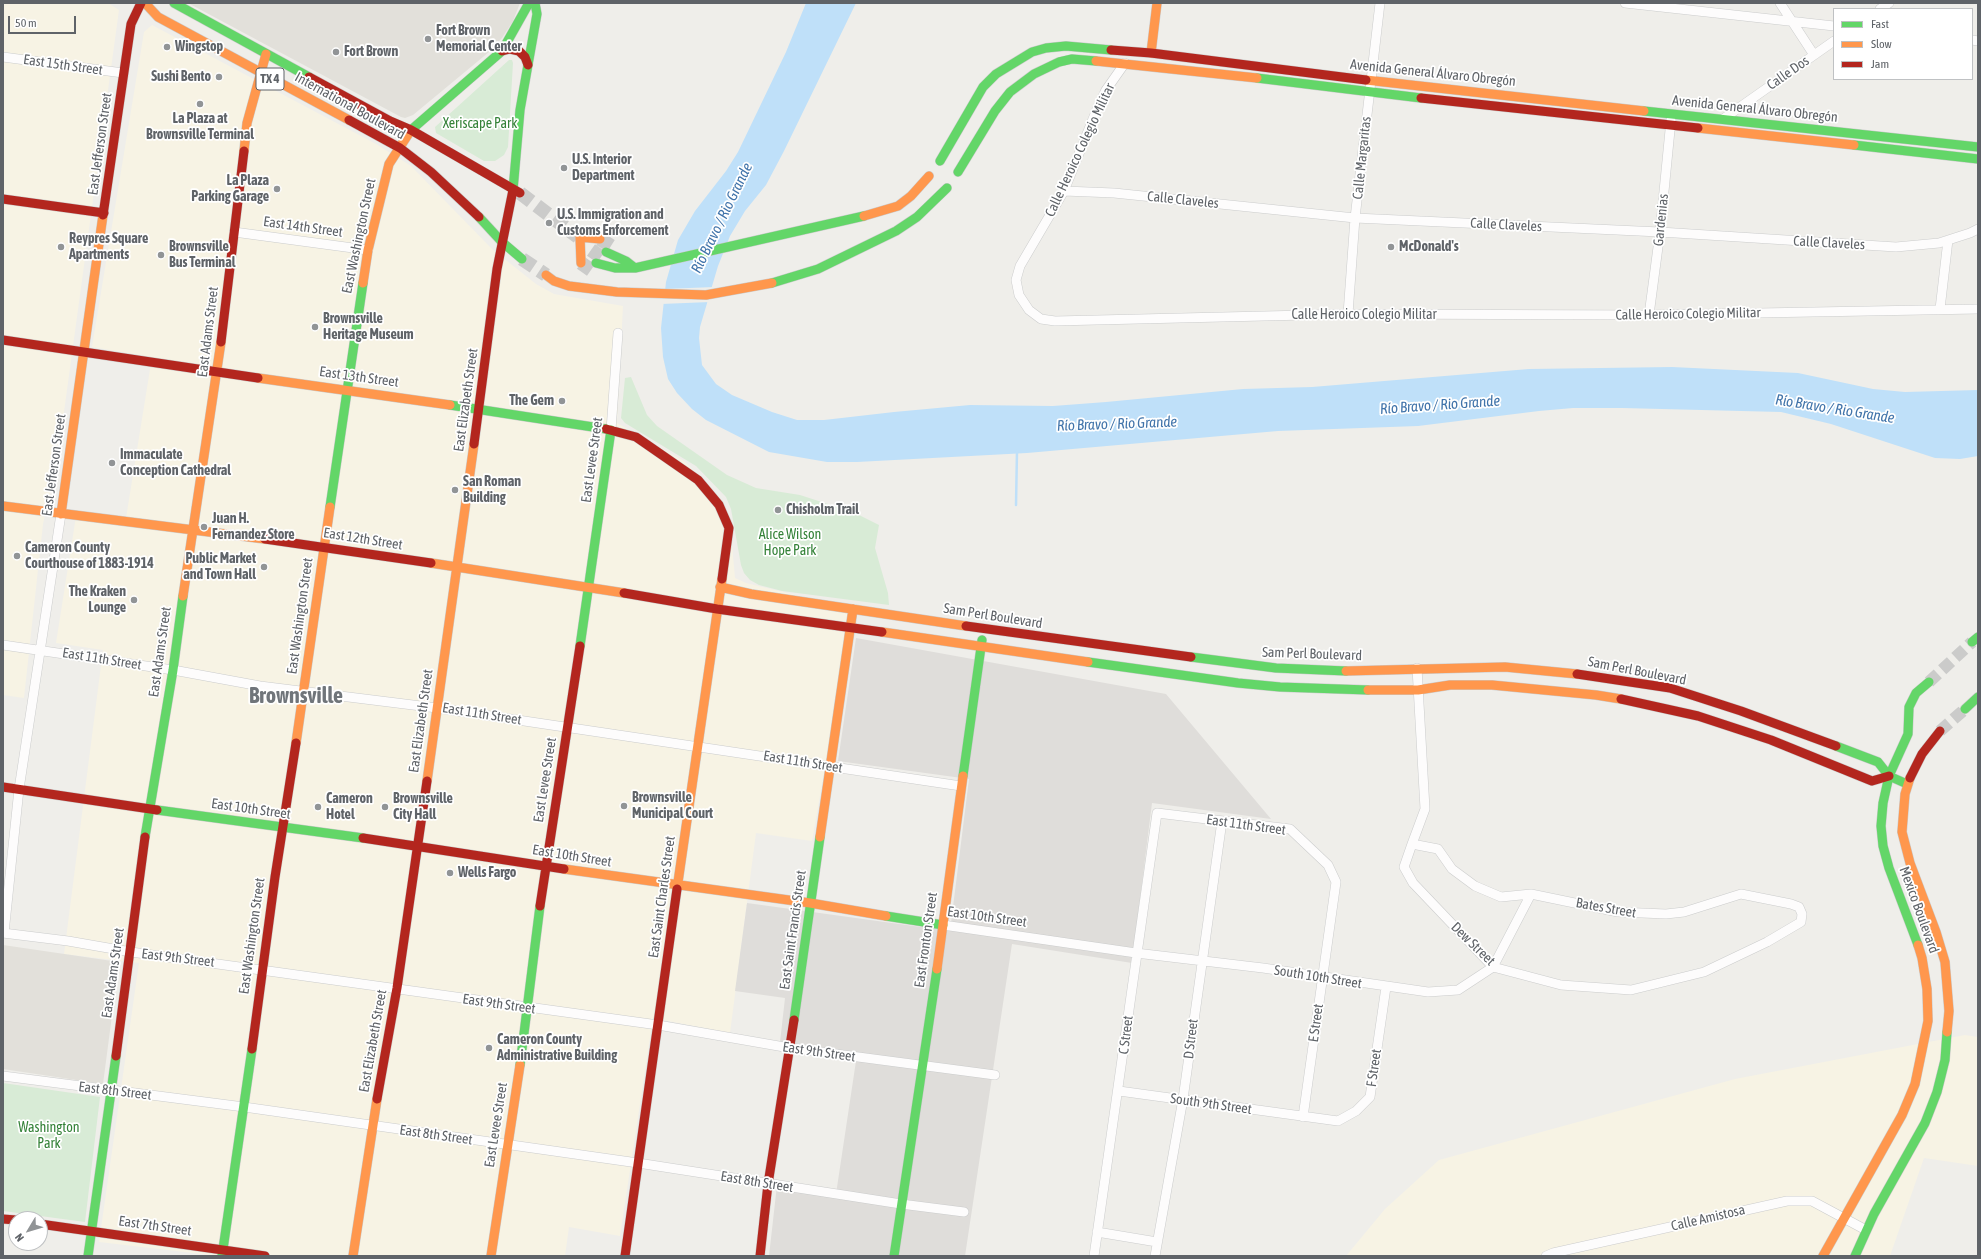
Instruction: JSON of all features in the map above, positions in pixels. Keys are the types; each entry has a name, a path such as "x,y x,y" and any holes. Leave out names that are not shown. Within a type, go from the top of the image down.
{"main road":[{"name":"East Jefferson Street","path":"61,514 123,73 131,24 141,3"},
{"name":"International Boulevard","path":"146,3 158,17 400,148 431,172 468,205 502,242 522,259"},
{"name":"International Boulevard","path":"174,3 390,121 411,130 517,191"},
{"name":"East Washington Street","path":"222,1253 244,1107 261,969 304,691 346,389 368,250 389,164 411,130 502,51 529,3"},
{"name":"East Elizabeth Street","path":"354,1256 372,1126 397,988 418,845 497,269 502,242 517,191 520,110 537,14 535,3"},
{"path":"1151,53 1157,3"},
{"name":"Avenida General Álvaro Obregón","path":"940,162 984,87 996,74 1020,58 1046,48 1066,46 1151,53 1370,81 1978,147"},
{"path":"502,51 510,49 519,51 525,57 528,65"},
{"name":"East Adams Street","path":"88,1256 150,809 217,372 247,123 266,54"},
{"name":"Avenida General Álvaro Obregón","path":"958,172 995,111 1010,92 1023,81 1058,62 1072,59 1125,63 1369,92 1978,159"},
{"path":"1228,75 1229,63"},
{"path":"1524,109 1526,98"},
{"path":"1875,147 1877,136"},
{"path":"601,258 635,268 879,213 898,206 911,196 929,176"},
{"path":"546,275 569,286 630,293 706,295 744,289 780,281 818,269 856,252 917,218 947,188"},
{"path":"3,199 104,213"},
{"path":"579,237 590,251"},
{"path":"579,237 590,251"},
{"path":"579,237 590,251"},
{"path":"601,258 625,255 635,268"},
{"path":"601,258 611,275 630,273 635,268"},
{"name":"East 13th Street","path":"3,340 84,353 151,361 217,372 479,408 611,430 636,437 698,480"},
{"path":"202,369 209,362 216,347 221,342"},
{"name":"East Levee Street","path":"492,1256 528,1008 545,866 568,728 611,430"},
{"name":"East Saint Charles Street","path":"625,1256 729,528 719,505 698,480"},
{"name":"East 12th Street","path":"3,506 324,548 588,587 717,609"},
{"name":"Sam Perl Boulevard","path":"720,587 751,594 984,628 1197,659 1276,668 1324,671 1505,667 1601,677 1670,688 1741,711 1878,762 1889,776 1908,784"},
{"name":"East Saint Francis Street","path":"760,1256 768,1184 790,1048 829,766 853,608"},
{"path":"717,609 1238,683 1280,687 1418,690 1450,686 1492,685 1596,695 1637,702 1698,716 1771,740 1872,781 1889,776"},
{"name":"East Fronton Street","path":"894,1256 984,628"},
{"path":"1596,695 1601,677"},
{"name":"Mexico Boulevard","path":"1823,1256 1895,1130 1909,1099 1920,1068 1928,1021 1927,989 1922,958 1883,846 1881,826 1883,803 1889,776 1908,734 1909,707 1916,692 1928,682"},
{"path":"1965,709 1978,697"},
{"name":"Mexico Boulevard","path":"1855,1256 1866,1230 1932,1108 1945,1060 1949,1027 1949,1011 1944,962 1936,932 1910,862 1902,832 1905,794 1908,784 1922,754 1940,731"},
{"name":"East 10th Street","path":"3,787 150,809 418,845 679,886 810,903 942,925"},
{"name":"East 7th Street","path":"48,1225 222,1253 265,1256"}],"street":[{"name":"Calle Margaritas","path":"1348,314 1355,218 1380,3"},
{"path":"1624,3 1658,5 1833,26"},
{"path":"1780,3 1814,55"},
{"name":"Calle Dos","path":"1723,119 1833,42"},
{"name":"East 15th Street","path":"3,57 123,73"},
{"name":"Calle Heroico Colegio Militar","path":"1125,63 1106,90 1064,191 1020,266 1016,280 1019,295 1029,310 1041,318 1055,321 1348,314 1649,315 1978,309"},
{"name":"Gardenias","path":"1649,315 1660,232 1672,114"},
{"name":"Calle Claveles","path":"1064,191 1121,194 1355,218 1660,232 1896,247 1939,243 1978,229"},
{"name":"East 14th Street","path":"234,232 368,250"},
{"path":"1940,309 1948,240"},
{"name":"East Levee Street","path":"611,430 618,333"},
{"name":"East Jefferson Street","path":"3,933 19,789 61,514"},
{"name":"East 11th Street","path":"3,645 172,670 260,686 437,708 961,786"},
{"name":"Dew Street","path":"1417,668 1425,809 1404,867 1413,883 1493,967 1560,985 1631,990 1704,972 1767,942 1801,922"},
{"name":"East 11th Street","path":"1157,814 1290,829 1328,865 1336,882"},
{"name":"C Street","path":"1094,1256 1119,1091 1136,953 1157,814"},
{"name":"D Street","path":"1154,1256 1183,1100 1201,960 1222,821"},
{"name":"Bates Street","path":"1412,844 1438,849 1452,868 1475,886 1501,897 1531,894 1618,912 1652,915 1684,912 1741,894 1799,907 1802,914 1801,922"},
{"name":"E Street","path":"1303,1117 1336,882"},
{"path":"1493,967 1531,894"},
{"name":"East 10th Street","path":"942,925 1136,953"},
{"name":"East 9th Street","path":"3,933 68,941 131,952 397,988 528,1008 658,1025 790,1048 995,1075"},
{"name":"South 10th Street","path":"1136,953 1201,960 1428,992 1458,990 1493,967"},
{"name":"F Street","path":"1303,1117 1338,1121 1356,1111 1370,1097 1386,987"},
{"name":"East 8th Street","path":"3,1076 244,1107 638,1163 901,1204 964,1212"},
{"name":"South 9th Street","path":"1119,1091 1303,1117"},
{"name":"Calle Amistosa","path":"1546,1256 1553,1253 1787,1201 1812,1201 1866,1230"},
{"path":"1097,1232 1157,1242"}],"shaded area":[{"path":"3,3 108,3 119,10 57,463 43,524 24,698 3,695"},
{"path":"188,3 520,3 513,21 502,38 489,52 413,115 405,118"},
{"path":"152,25 376,144 411,166 492,249 536,284 554,294 623,306 617,423 684,461 720,498 730,522 735,578 746,583 853,609 812,841 756,833 730,1033 653,1018 620,1236 569,1227 565,1256 219,1256 99,1242 139,963 64,954 103,650 56,643 77,510 126,518 152,357 92,347 144,32"},
{"path":"856,638 1166,694 1271,819 1152,803 1132,963 1012,944 965,1256 769,1256 777,1185 836,1194 856,1061 779,1051 785,998 735,991 747,903 950,931 969,779 838,761"},
{"path":"3,945 119,962 103,1084 3,1069"},
{"path":"1965,1035 1978,1037 1978,1166 1924,1158 1890,1256 1346,1256 1385,1209 1439,1160 1735,1079"}],"green space":[{"name":"Xeriscape Park","path":"509,60 512,60 513,63 508,147 504,155 495,161 484,161 436,133 435,127"},
{"name":"Alice Wilson Hope Park","path":"631,377 647,415 657,426 727,475 756,488 800,495 834,506 855,513 879,525 875,548 888,593 889,605 782,591 759,585 750,580 744,573 741,565 731,509 726,497 696,466 625,423 621,418 625,378"},
{"name":"Washington Park","path":"3,1083 100,1097 85,1222 48,1217 48,1211 3,1211"}],"water":[{"name":"Río Bravo / Rio Grande","path":"806,3 856,3 766,185 745,211 730,236 718,266 700,327 699,338 702,365 716,384 732,395 772,412 797,420 824,420 970,405 1053,406 1243,389 1312,387 1529,369 1672,367 1798,373 1873,389 1905,392 1978,390 1978,456 1960,459 1935,458 1831,424 1781,412 1622,408 1573,408 1539,411 1418,426 1278,431 1027,453 857,462 827,462 769,452 706,420 692,409 677,393 668,379 663,357 661,328 666,282 678,240 695,211 726,171 738,152 786,52"}],"pier":[{"path":"715,287 710,302 661,304 663,289"}],"waterway":[{"path":"1016,505 1017,451"}],"tunnel":[{"path":"520,193 578,237"},
{"path":"600,239 611,246"},
{"path":"591,250 601,257"},
{"path":"522,259 546,275"},
{"path":"581,263 591,270"},
{"path":"1929,682 1972,642"},
{"path":"1940,731 1965,709"}],"traffic: fast":[{"path":"174,3 309,77"},
{"path":"411,130 502,51 529,3"},
{"path":"513,190 520,110 537,14 535,3"},
{"path":"940,161 983,87 996,74 1032,52 1046,48 1066,46 1111,50"},
{"path":"958,172 995,111 1010,92 1034,74 1059,62 1072,59 1096,61"},
{"path":"1257,78 1421,98"},
{"path":"1644,111 1978,147"},
{"path":"1854,145 1978,159"},
{"path":"772,283 818,269 896,231 917,217 947,188"},
{"path":"596,263 615,268 635,268 864,216"},
{"path":"479,217 502,242 522,259"},
{"path":"606,252 626,261 635,268"},
{"path":"330,507 363,283"},
{"path":"450,405 606,429"},
{"path":"580,646 611,430"},
{"path":"145,837 173,670 183,596"},
{"path":"1972,642 1978,637"},
{"path":"963,776 982,640"},
{"path":"1191,657 1276,668 1346,671"},
{"path":"1088,662 1238,683 1280,687 1368,690"},
{"path":"1918,945 1889,868 1883,846 1881,826 1883,803 1889,776 1908,734 1909,707 1916,693 1929,682"},
{"path":"1965,709 1978,697"},
{"path":"1836,746 1878,762 1889,776 1907,784"},
{"path":"157,810 363,838"},
{"path":"794,1020 820,837"},
{"path":"520,1065 540,906"},
{"path":"886,916 943,925"},
{"path":"894,1256 937,969"},
{"path":"1855,1256 1874,1214 1925,1123 1937,1092 1945,1060 1947,1032"},
{"path":"222,1256 252,1049"},
{"path":"88,1256 116,1056"}],"traffic: slow":[{"path":"145,3 158,17 349,120"},
{"path":"1151,53 1157,3"},
{"path":"244,151 247,123 266,54"},
{"path":"1096,61 1257,78"},
{"path":"1366,80 1644,111"},
{"path":"1698,128 1854,145"},
{"path":"363,283 368,250 389,164 411,130"},
{"path":"864,216 898,206 911,196 929,176"},
{"path":"61,514 103,215"},
{"path":"580,237 581,263"},
{"path":"580,237 600,239"},
{"path":"546,275 554,281 569,286 617,292 706,295 772,283"},
{"path":"183,596 221,342"},
{"path":"258,378 450,405"},
{"path":"427,781 474,444"},
{"path":"3,506 265,539"},
{"path":"296,743 330,507"},
{"path":"431,563 624,593"},
{"path":"677,889 722,579"},
{"path":"720,587 751,594 966,626"},
{"path":"820,837 853,609"},
{"path":"882,632 1088,662"},
{"path":"1346,671 1505,667 1577,674"},
{"path":"1368,690 1418,690 1450,685 1492,685 1596,695 1621,699"},
{"path":"937,969 963,776"},
{"path":"1910,778 1905,794 1902,832 1910,863 1936,932 1945,962 1949,1011 1947,1032"},
{"path":"564,869 810,903 886,916"},
{"path":"1823,1256 1902,1115 1915,1084 1928,1021 1927,989 1922,958 1918,945"},
{"path":"491,1256 520,1065"},
{"path":"353,1256 377,1099"}],"traffic: jam":[{"path":"103,215 131,24 141,3"},
{"path":"502,51 510,49 519,51 525,57 528,65"},
{"path":"1111,50 1151,53 1366,80"},
{"path":"309,77 390,121 411,130 520,193"},
{"path":"1421,98 1698,128"},
{"path":"349,120 400,148 431,172 479,217"},
{"path":"221,342 244,151"},
{"path":"474,444 497,269 513,190"},
{"path":"3,199 104,213"},
{"path":"3,340 258,378"},
{"path":"606,429 636,437 698,480 719,505 729,528 722,579"},
{"path":"265,539 431,563"},
{"path":"624,593 717,609 882,632"},
{"path":"966,626 1191,657"},
{"path":"540,906 580,646"},
{"path":"1577,674 1670,688 1741,711 1836,746"},
{"path":"1621,699 1698,716 1771,740 1872,781 1889,776"},
{"path":"1910,778 1922,754 1940,731"},
{"path":"252,1049 275,877 296,743"},
{"path":"377,1099 397,988 427,781"},
{"path":"3,787 157,810"},
{"path":"116,1056 145,837"},
{"path":"363,838 564,869"},
{"path":"625,1256 677,889"},
{"path":"760,1256 768,1184 794,1020"},
{"path":"3,1219 8,1219"},
{"path":"48,1225 265,1256"}],"place":[{"name":"Fort Brown Memorial Center","path":"428,39"},
{"name":"Wingstop","path":"167,47"},
{"name":"Fort Brown","path":"336,52"},
{"name":"Sushi Bento","path":"219,77"},
{"name":"La Plaza at Brownsville Terminal","path":"200,104"},
{"name":"U.S. Interior Department","path":"564,168"},
{"name":"La Plaza Parking Garage","path":"277,189"},
{"name":"U.S. Immigration and Customs Enforcement","path":"549,223"},
{"name":"Reypres Square Apartments","path":"61,247"},
{"name":"McDonald's","path":"1391,247"},
{"name":"Brownsville Bus Terminal","path":"161,255"},
{"name":"Brownsville Heritage Museum","path":"315,327"},
{"name":"The Gem","path":"562,401"},
{"name":"Immaculate Conception Cathedral","path":"112,463"},
{"name":"San Roman Building","path":"455,490"},
{"name":"Chisholm Trail","path":"778,510"},
{"name":"Juan H. Fernandez Store","path":"204,527"},
{"name":"Cameron County Courthouse of 1883-1914","path":"17,556"},
{"name":"Public Market and Town Hall","path":"264,567"},
{"name":"The Kraken Lounge","path":"134,600"},
{"name":"Brownsville Municipal Court","path":"624,806"},
{"name":"Cameron Hotel","path":"318,807"},
{"name":"Brownsville City Hall","path":"385,807"},
{"name":"Wells Fargo","path":"450,873"},
{"name":"Cameron County Administrative Building","path":"489,1048"}],"district":[{"name":"Brownsville","path":"296,696"}]}
